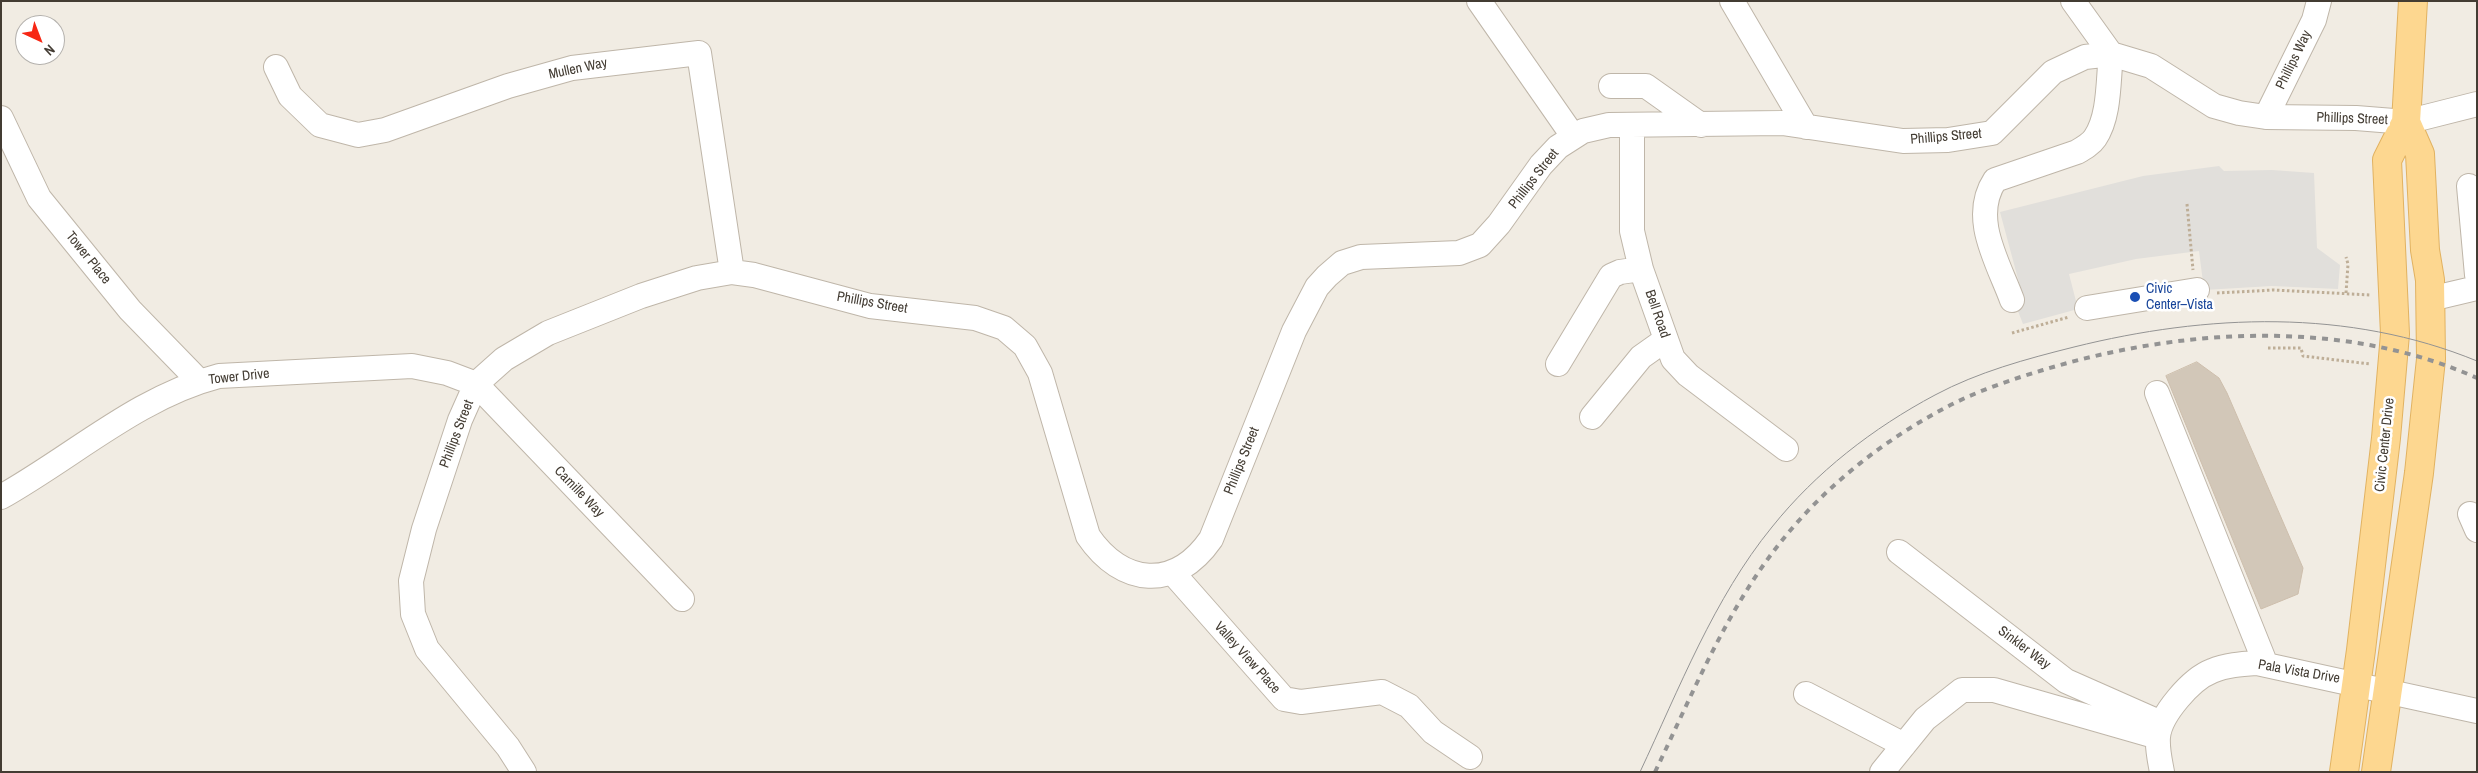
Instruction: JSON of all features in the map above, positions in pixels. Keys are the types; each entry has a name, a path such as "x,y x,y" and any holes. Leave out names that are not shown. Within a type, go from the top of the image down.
{"main road":[{"name":"Civic Center Drive","path":"2344,772 2379,504 2392,368 2394,334 2387,160 2406,122 2413,1"},
{"name":"Civic Center Drive","path":"2376,772 2386,690 2419,473 2430,359 2430,280 2425,250 2420,154 2406,122"}],"street":[{"path":"1479,1 1573,136"},
{"path":"1732,1 1806,127"},
{"path":"2012,300 1984,226 1984,208 1989,188 1995,180 2077,152 2096,138 2106,102 2111,54 2073,1"},
{"name":"Phillips Way","path":"2266,117 2314,20 2319,1"},
{"name":"Mullen Way","path":"276,66 290,96 320,125 358,135 385,130 508,86 572,68 699,53 732,272"},
{"name":"Phillips Street","path":"524,772 508,747 427,649 413,614 411,581 424,529 460,420 476,384 504,359 548,333 641,296 697,278 732,272 754,275 870,306 975,318 1004,328 1025,346 1040,373 1088,536 1104,557 1126,572 1146,576 1172,572 1195,559 1210,539 1294,331 1317,287 1327,276 1342,263 1361,257 1459,253 1480,245 1499,224 1541,165 1558,147 1573,136 1609,125 1782,123 1903,141 1948,140 1992,133 2053,72 2085,56 2111,54 2151,66 2222,110 2266,117 2356,118 2406,122 2477,104"},
{"path":"1611,86 1646,86 1701,125"},
{"name":"Tower Place","path":"1,118 8,137 39,198 130,310 199,381"},
{"name":"Bell Road","path":"1632,125 1632,231 1665,340 1673,359 1688,375 1786,449"},
{"path":"2469,186 2477,275"},
{"path":"1558,364 1611,276 1620,272 1642,268"},
{"path":"2430,299 2477,288"},
{"path":"2088,308 2138,307 2197,290"},
{"path":"1592,417 1641,357 1665,340"},
{"name":"Tower Drive","path":"1,497 35,478 153,400 199,381 219,376 412,366 447,372 476,384"},
{"name":"Camille Way","path":"476,384 682,599"},
{"path":"2157,393 2266,665"},
{"name":"Sinkler Way","path":"1900,552 2066,681 2160,730"},
{"name":"Valley View Place","path":"1172,572 1284,699 1302,702 1382,692 1409,706 1433,732 1470,757"},
{"name":"Pala Vista Drive","path":"2160,730 2191,685 2210,671 2257,663 2477,710"},
{"path":"1882,772 1926,719 1962,690 1994,690 2160,730 2162,772"},
{"path":"1806,694 1904,745"}],"path":[{"path":"2187,204 2197,290 2204,294 2274,290 2346,292 2393,296"},
{"path":"2346,257 2348,264 2346,292"},
{"path":"2012,333 2080,314 2088,308"},
{"path":"2268,348 2302,348 2303,356 2392,368"}],"shaded area":[{"path":"2219,166 2224,171 2272,170 2314,173 2317,248 2340,265 2338,289 2272,286 2204,290 2199,251 2136,259 2069,274 2078,309 2023,324 2016,306 2021,290 2000,212 2143,176"}],"building":[{"path":"2197,362 2219,378 2227,393 2303,568 2298,594 2261,609 2166,376"}],"tram line":[{"path":"1640,772 1715,614 1732,584 1772,527 1807,488 1847,453 1912,408 1951,387 2003,367 2074,347 2124,336 2226,323 2277,322 2328,325 2378,332 2428,344 2477,361"}],"railway":[{"path":"1655,772 1729,621 1764,564 1784,538 1837,482 1857,466 1899,435 1955,403 2018,378 2096,356 2150,345 2206,338 2262,336 2317,338 2372,346 2426,359 2477,378"}],"place":[{"name":"Civic Center–Vista","path":"2135,297"}]}
